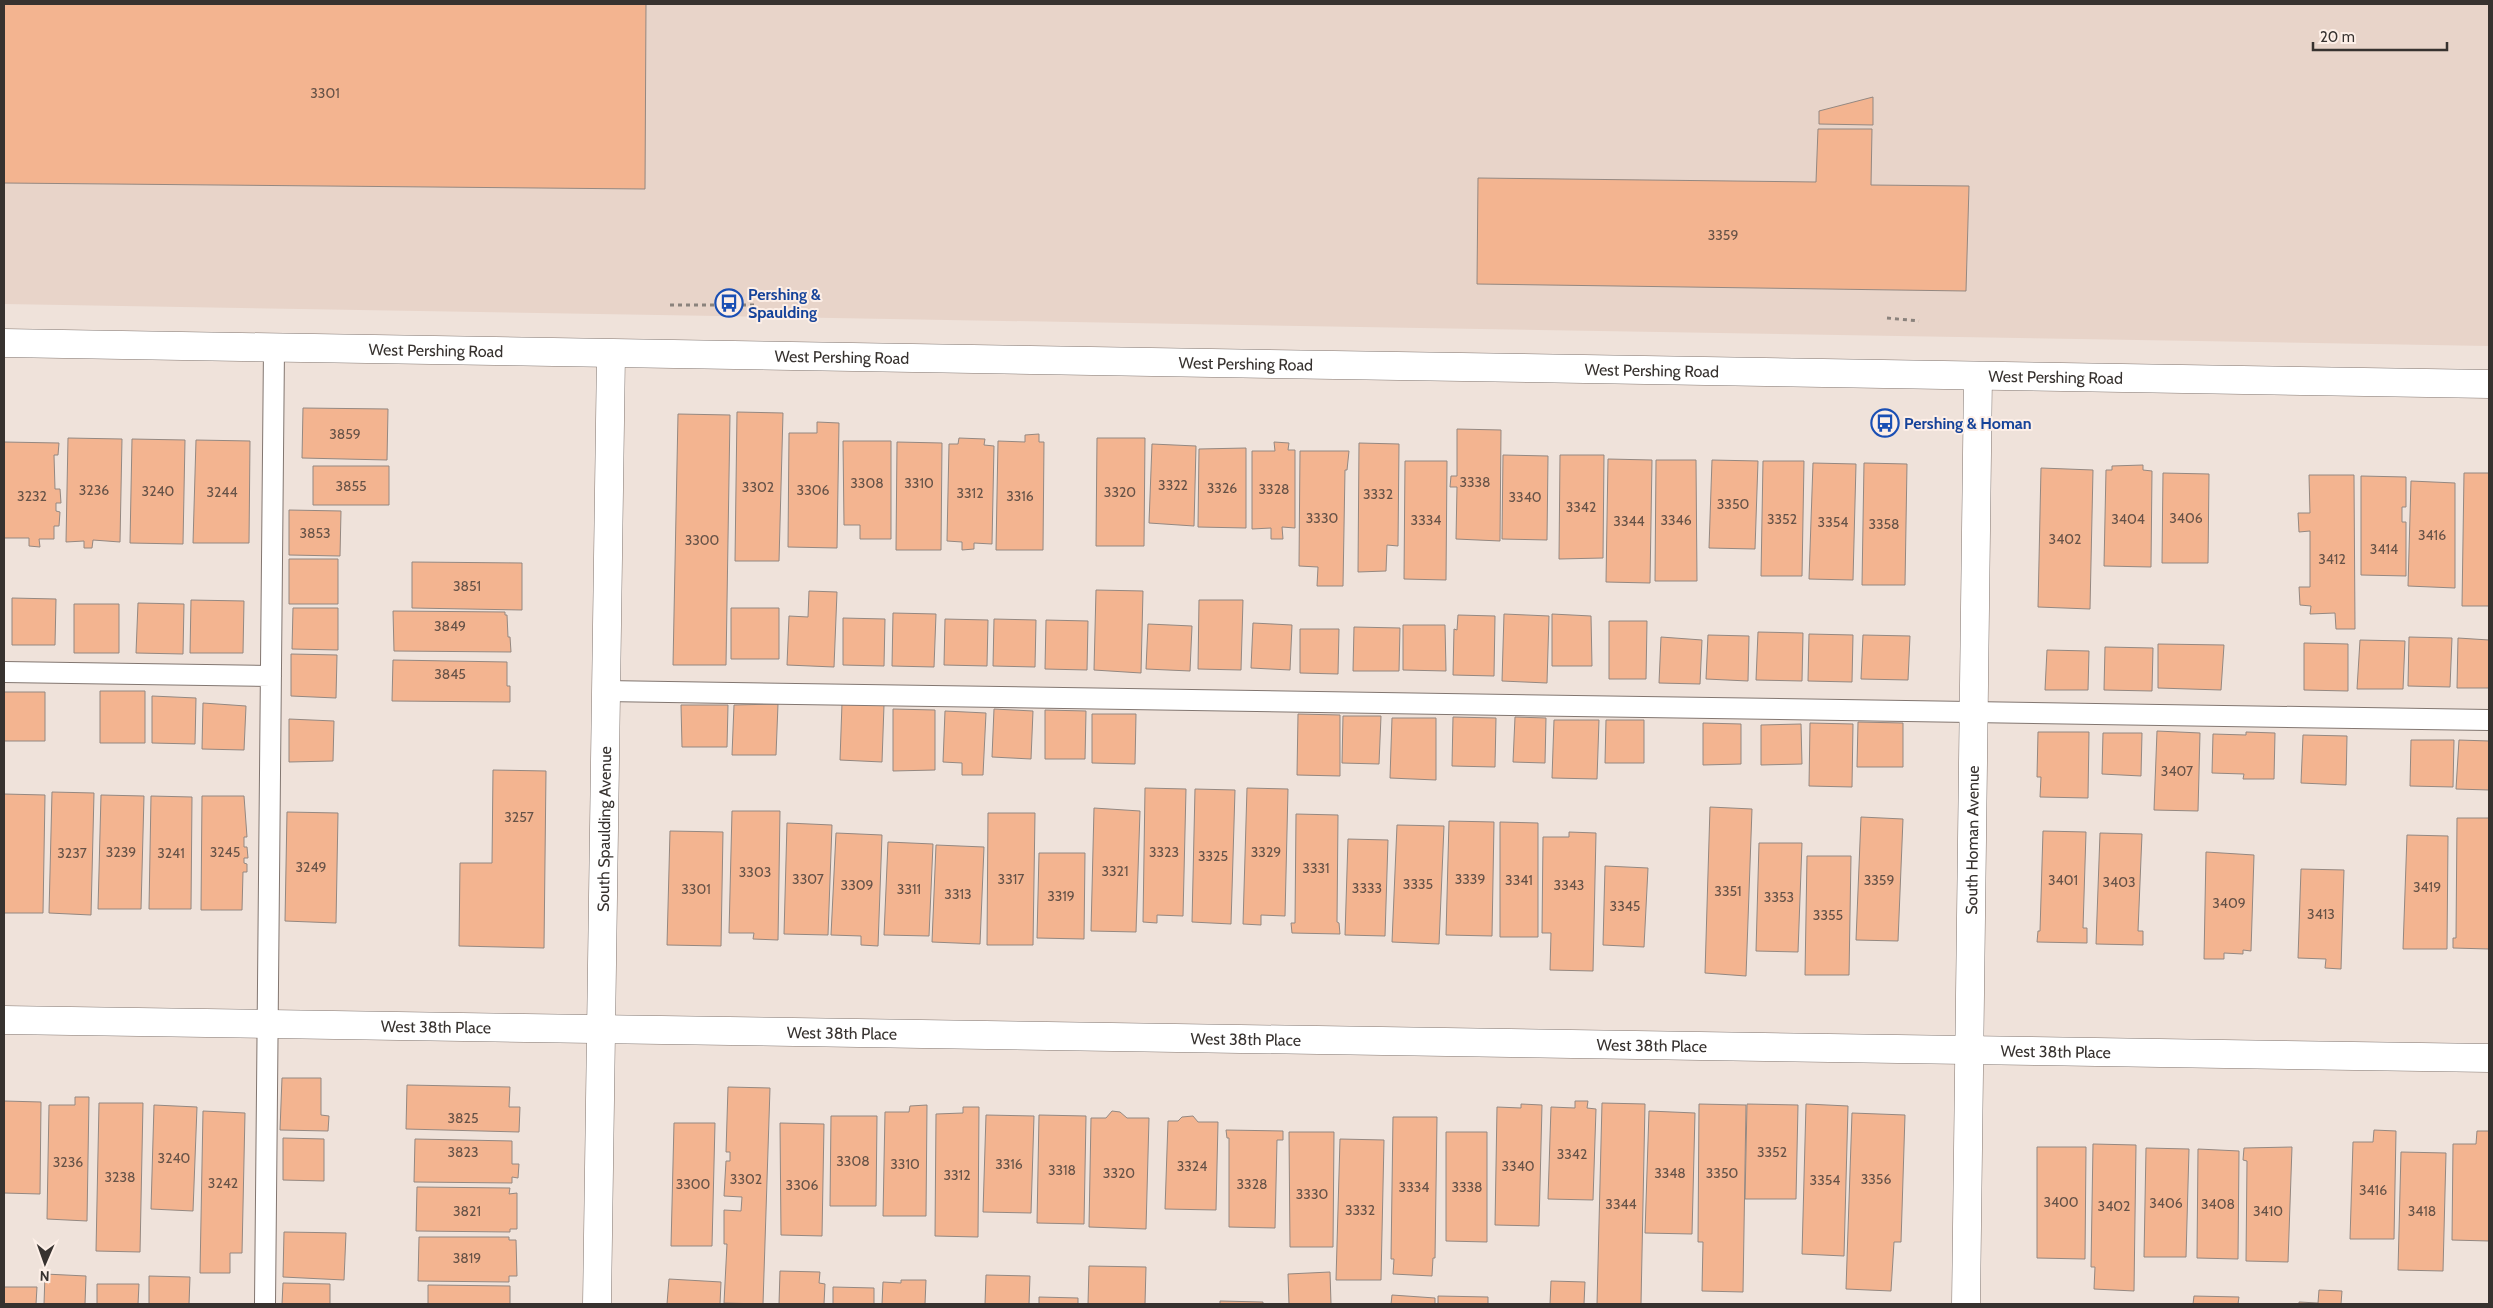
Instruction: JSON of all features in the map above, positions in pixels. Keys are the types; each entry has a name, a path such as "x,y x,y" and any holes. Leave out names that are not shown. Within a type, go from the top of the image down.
{"street":[{"name":"West Pershing Road","path":"4,343 2489,384"},
{"name":"South Spaulding Avenue","path":"597,1304 611,354"},
{"name":"South Homan Avenue","path":"1966,1304 1978,376"},
{"name":"West 38th Place","path":"4,1020 2489,1058"}],"lane":[{"path":"265,1304 274,348"},
{"path":"4,672 271,676"},
{"path":"606,691 2489,720"}],"path":[{"path":"670,305 756,305"},
{"path":"1887,318 1919,321"}],"shaded area":[{"path":"4,4 2489,4 2489,346 4,304"}],"building":[{"path":"4,4 646,4 645,189 4,183"},
{"path":"1873,97 1873,125 1819,124 1819,111"},
{"path":"1818,129 1872,129 1871,185 1969,186 1966,291 1477,284 1478,178 1816,182"},
{"path":"303,408 388,409 387,460 302,458"},
{"path":"737,412 783,413 779,561 735,561"},
{"path":"678,414 730,415 726,665 673,665"},
{"path":"817,422 839,423 837,548 788,547 789,433 817,433"},
{"path":"1457,429 1501,430 1500,541 1456,539 1457,487 1450,487 1451,476 1457,476"},
{"path":"1039,434 1039,442 1044,442 1043,550 996,550 998,441 1025,442 1025,435"},
{"path":"68,438 122,439 120,542 93,540 92,548 84,548 84,541 66,542"},
{"path":"959,438 985,439 984,445 994,446 992,544 974,543 974,549 962,550 962,542 947,541 949,444 958,444"},
{"path":"1097,438 1145,438 1144,546 1096,546"},
{"path":"132,439 185,440 183,544 130,543"},
{"path":"196,440 250,441 249,543 193,543"},
{"path":"843,441 891,441 891,539 860,539 860,525 844,525"},
{"path":"4,442 59,443 58,455 54,455 55,489 60,489 61,503 56,503 56,511 60,512 59,526 54,526 54,539 39,539 40,547 29,546 29,538 4,538"},
{"path":"897,442 942,443 941,550 896,550"},
{"path":"1274,442 1289,443 1288,450 1295,450 1295,528 1282,527 1283,539 1271,539 1271,528 1252,529 1252,451 1275,451"},
{"path":"1359,443 1399,444 1398,546 1387,545 1386,571 1358,572"},
{"path":"1152,444 1196,446 1194,526 1149,523"},
{"path":"1246,448 1246,528 1198,527 1199,449"},
{"path":"1300,451 1349,451 1347,470 1345,470 1343,586 1317,586 1318,567 1299,566"},
{"path":"1503,455 1548,456 1547,540 1502,539"},
{"path":"1560,455 1604,455 1603,558 1559,559"},
{"path":"1608,459 1652,460 1650,583 1606,582"},
{"path":"1656,460 1696,460 1697,581 1655,581"},
{"path":"1712,460 1758,461 1755,549 1709,548"},
{"path":"1405,461 1447,461 1446,580 1404,579"},
{"path":"1763,461 1804,461 1802,576 1761,576"},
{"path":"1813,463 1856,464 1853,580 1809,579"},
{"path":"1864,463 1907,464 1905,585 1862,585"},
{"path":"2143,465 2143,470 2152,471 2151,567 2104,566 2106,470 2112,470 2112,466"},
{"path":"313,466 389,466 389,505 313,505"},
{"path":"2041,468 2093,470 2090,609 2038,607"},
{"path":"2163,473 2209,474 2208,563 2162,563"},
{"path":"2464,473 2489,473 2489,606 2462,606"},
{"path":"2309,475 2354,475 2355,629 2336,629 2335,613 2310,614 2311,606 2300,605 2299,587 2310,587 2310,531 2299,532 2298,513 2310,513"},
{"path":"2361,476 2406,477 2406,507 2402,507 2402,522 2406,522 2406,576 2361,575"},
{"path":"2411,481 2455,483 2455,588 2408,586"},
{"path":"289,510 341,511 340,556 289,555"},
{"path":"289,559 338,559 338,604 289,604"},
{"path":"412,562 522,563 522,610 412,608"},
{"path":"1096,590 1143,591 1141,673 1094,670"},
{"path":"809,591 837,592 834,667 787,665 789,616 808,617"},
{"path":"12,598 56,599 55,645 12,645"},
{"path":"191,600 244,601 243,653 190,653"},
{"path":"1199,600 1243,600 1241,670 1198,669"},
{"path":"138,603 184,604 183,654 136,653"},
{"path":"74,604 119,604 119,653 74,653"},
{"path":"293,608 338,608 338,650 292,649"},
{"path":"731,608 779,608 779,659 731,659"},
{"path":"393,611 505,612 505,615 507,615 511,652 394,651"},
{"path":"893,613 936,614 934,667 892,666"},
{"path":"1504,614 1549,616 1547,683 1502,681"},
{"path":"1552,614 1591,616 1592,666 1552,666"},
{"path":"1458,615 1495,616 1494,676 1453,675 1454,629 1457,630"},
{"path":"843,618 885,619 884,666 843,665"},
{"path":"945,619 988,620 987,666 944,665"},
{"path":"994,619 1036,620 1035,667 993,666"},
{"path":"1046,620 1088,621 1087,670 1045,669"},
{"path":"1609,621 1647,621 1646,679 1609,679"},
{"path":"1253,623 1292,625 1290,670 1251,668"},
{"path":"1148,624 1192,626 1190,671 1146,669"},
{"path":"1403,625 1445,625 1446,671 1403,670"},
{"path":"1354,627 1400,628 1399,671 1353,671"},
{"path":"1300,629 1339,629 1338,674 1300,673"},
{"path":"1758,632 1803,633 1802,681 1756,680"},
{"path":"1809,634 1853,635 1852,682 1808,681"},
{"path":"1708,635 1749,636 1748,681 1706,679"},
{"path":"1863,635 1910,636 1908,680 1861,679"},
{"path":"1661,637 1702,640 1700,684 1659,683"},
{"path":"2409,637 2452,638 2450,687 2408,686"},
{"path":"2458,638 2489,640 2489,688 2457,688"},
{"path":"2360,640 2405,641 2403,689 2357,689"},
{"path":"2304,643 2348,644 2348,691 2304,690"},
{"path":"2158,644 2224,645 2221,690 2158,688"},
{"path":"2105,647 2153,648 2152,691 2104,690"},
{"path":"2047,650 2089,651 2088,690 2045,690"},
{"path":"291,654 337,655 336,698 291,696"},
{"path":"393,660 507,662 507,686 510,686 510,702 392,701"},
{"path":"100,691 145,691 145,743 100,743"},
{"path":"4,692 45,692 45,741 4,741"},
{"path":"152,696 196,698 195,744 152,743"},
{"path":"203,703 246,706 244,750 202,749"},
{"path":"842,703 884,705 882,762 840,760"},
{"path":"778,704 776,755 732,755 734,705"},
{"path":"681,705 728,705 727,747 682,747"},
{"path":"893,709 935,710 935,770 893,771"},
{"path":"994,709 1033,711 1031,759 992,757"},
{"path":"1045,710 1086,711 1085,759 1045,759"},
{"path":"945,711 986,713 983,775 962,775 962,763 943,762"},
{"path":"1092,714 1136,714 1135,764 1092,763"},
{"path":"1298,714 1340,715 1340,776 1297,775"},
{"path":"1343,716 1381,716 1379,764 1342,763"},
{"path":"1453,717 1496,718 1495,767 1452,766"},
{"path":"1515,717 1546,718 1545,763 1513,762"},
{"path":"1392,718 1436,718 1436,780 1390,778"},
{"path":"289,719 334,721 333,761 289,762"},
{"path":"1554,720 1599,720 1597,779 1552,778"},
{"path":"1606,720 1644,720 1644,763 1605,763"},
{"path":"1858,722 1903,723 1903,767 1857,767"},
{"path":"1703,723 1741,724 1741,764 1703,765"},
{"path":"1810,723 1853,724 1852,787 1809,786"},
{"path":"1801,724 1802,764 1761,765 1761,725"},
{"path":"2157,731 2200,733 2198,811 2154,810"},
{"path":"2038,732 2089,732 2088,798 2040,797 2041,777 2037,777"},
{"path":"2246,732 2275,733 2274,779 2243,779 2244,774 2212,773 2213,734 2246,735"},
{"path":"2103,733 2142,733 2141,776 2102,774"},
{"path":"2303,735 2347,736 2346,785 2301,783"},
{"path":"2411,740 2454,740 2453,787 2410,786"},
{"path":"2459,740 2489,741 2489,790 2456,789"},
{"path":"493,770 546,771 544,948 459,946 460,863 492,863"},
{"path":"1145,788 1186,789 1183,916 1157,915 1157,923 1143,922"},
{"path":"1247,788 1288,789 1285,916 1261,915 1261,925 1243,924"},
{"path":"1195,789 1235,790 1231,924 1192,922"},
{"path":"52,792 94,793 91,915 49,913"},
{"path":"4,794 45,795 43,913 4,913"},
{"path":"101,795 144,796 141,909 98,909"},
{"path":"151,796 192,797 191,909 149,909"},
{"path":"202,796 244,796 247,837 244,837 244,847 247,847 248,858 244,858 244,863 247,864 247,872 243,872 242,910 201,910"},
{"path":"1710,807 1752,809 1746,976 1705,973"},
{"path":"1094,808 1140,811 1136,932 1091,931"},
{"path":"732,811 780,811 778,940 753,939 754,933 729,933"},
{"path":"287,812 338,813 336,923 285,921"},
{"path":"988,813 1035,813 1033,945 987,945"},
{"path":"1296,814 1338,815 1337,922 1339,923 1340,934 1292,933 1291,923 1295,923"},
{"path":"1861,817 1903,819 1898,941 1856,940"},
{"path":"2457,818 2489,818 2489,949 2453,948 2453,938 2456,938"},
{"path":"1449,821 1494,822 1492,936 1446,935"},
{"path":"1500,822 1538,823 1538,937 1500,937"},
{"path":"787,823 832,825 828,935 784,934"},
{"path":"1397,825 1444,826 1439,944 1392,942"},
{"path":"670,831 723,832 721,946 667,945"},
{"path":"2043,831 2086,832 2083,928 2087,928 2087,943 2037,942 2038,931 2040,931"},
{"path":"1569,832 1596,833 1593,971 1550,970 1551,933 1542,933 1543,837 1569,837"},
{"path":"836,833 882,835 878,946 861,945 861,936 831,935"},
{"path":"2100,833 2142,834 2138,931 2143,931 2143,945 2096,944"},
{"path":"2407,835 2448,836 2447,949 2403,949"},
{"path":"1348,839 1388,840 1385,936 1345,935"},
{"path":"888,842 933,844 929,936 884,935"},
{"path":"1759,843 1802,843 1798,952 1756,951"},
{"path":"936,845 984,847 980,944 932,942"},
{"path":"2206,852 2254,855 2251,951 2243,950 2243,954 2224,953 2224,959 2204,959"},
{"path":"1039,853 1085,853 1084,939 1037,938"},
{"path":"1807,856 1851,856 1849,975 1805,975"},
{"path":"1605,866 1648,868 1644,947 1603,945"},
{"path":"2301,869 2344,870 2341,969 2325,968 2326,959 2298,958"},
{"path":"282,1078 321,1078 321,1115 329,1116 328,1131 280,1130"},
{"path":"407,1085 510,1087 509,1107 520,1107 519,1132 406,1129"},
{"path":"728,1087 770,1088 763,1304 724,1303 727,1244 724,1244 724,1210 741,1211 742,1197 724,1196 726,1161 730,1161 730,1152 726,1152"},
{"path":"75,1097 89,1097 87,1221 47,1219 49,1105 75,1105"},
{"path":"4,1101 41,1102 40,1194 4,1193"},
{"path":"1575,1101 1588,1101 1587,1108 1596,1109 1593,1200 1548,1199 1551,1107 1575,1108"},
{"path":"99,1103 143,1103 140,1252 96,1251"},
{"path":"1602,1103 1645,1104 1641,1304 1597,1304"},
{"path":"1521,1104 1542,1105 1539,1226 1495,1225 1497,1107 1521,1108"},
{"path":"1699,1104 1746,1105 1743,1292 1702,1291 1703,1242 1698,1242"},
{"path":"1747,1104 1798,1105 1796,1199 1745,1199"},
{"path":"1806,1104 1848,1106 1844,1256 1802,1254"},
{"path":"154,1105 197,1107 193,1211 151,1209"},
{"path":"927,1105 926,1216 883,1216 885,1112 909,1112 910,1106"},
{"path":"963,1107 979,1107 978,1237 935,1236 936,1114 963,1113"},
{"path":"203,1111 245,1113 242,1253 230,1253 230,1273 200,1273"},
{"path":"1112,1111 1120,1112 1127,1118 1149,1118 1146,1229 1089,1227 1091,1118 1106,1118"},
{"path":"1649,1111 1695,1113 1692,1234 1645,1233"},
{"path":"1852,1113 1905,1115 1901,1242 1894,1242 1891,1291 1846,1289"},
{"path":"986,1115 1034,1116 1031,1213 983,1212"},
{"path":"1039,1115 1086,1116 1084,1224 1037,1223"},
{"path":"831,1116 877,1116 876,1206 830,1206"},
{"path":"1193,1116 1198,1122 1218,1122 1216,1210 1165,1209 1168,1121 1178,1121 1182,1117"},
{"path":"1393,1117 1437,1117 1435,1258 1433,1258 1432,1276 1393,1274 1394,1259 1391,1259"},
{"path":"674,1123 715,1123 712,1246 671,1246"},
{"path":"780,1123 824,1124 822,1236 781,1235"},
{"path":"1226,1130 1283,1131 1283,1140 1277,1140 1275,1228 1229,1227 1229,1138 1227,1138"},
{"path":"2374,1130 2396,1131 2394,1239 2350,1239 2353,1142 2373,1142"},
{"path":"2477,1131 2489,1131 2489,1241 2452,1240 2453,1144 2476,1144"},
{"path":"1289,1132 1334,1132 1333,1247 1290,1247"},
{"path":"1446,1132 1487,1132 1487,1242 1446,1241"},
{"path":"283,1138 324,1139 324,1181 283,1180"},
{"path":"415,1139 512,1141 512,1164 519,1164 518,1178 512,1177 512,1183 414,1182"},
{"path":"1340,1139 1384,1140 1381,1280 1336,1280"},
{"path":"2093,1144 2136,1145 2134,1291 2094,1289 2095,1267 2091,1267"},
{"path":"2037,1147 2086,1147 2085,1259 2037,1258"},
{"path":"2292,1147 2288,1262 2246,1261 2247,1161 2243,1160 2244,1148"},
{"path":"2146,1148 2189,1149 2186,1257 2144,1257"},
{"path":"2198,1149 2239,1151 2238,1259 2197,1258"},
{"path":"2401,1152 2446,1153 2443,1271 2398,1270"},
{"path":"417,1187 510,1188 509,1194 517,1193 517,1229 510,1229 510,1232 416,1231"},
{"path":"284,1232 346,1233 344,1280 283,1277"},
{"path":"419,1237 509,1237 509,1240 516,1240 517,1276 509,1276 509,1282 418,1281"},
{"path":"1089,1266 1146,1267 1145,1304 1088,1304"},
{"path":"780,1271 820,1272 819,1283 825,1284 824,1304 779,1304"},
{"path":"1330,1272 1331,1304 1289,1304 1288,1274"},
{"path":"45,1274 86,1276 85,1304 44,1304"},
{"path":"986,1275 1030,1276 1029,1304 985,1304"},
{"path":"149,1276 190,1277 189,1304 149,1304"},
{"path":"669,1279 721,1282 720,1304 667,1304"},
{"path":"901,1280 926,1280 925,1304 882,1304 883,1282 901,1283"},
{"path":"1551,1281 1585,1282 1584,1304 1550,1304"},
{"path":"283,1283 330,1284 330,1304 282,1304"},
{"path":"97,1284 139,1284 138,1304 97,1304"},
{"path":"428,1285 510,1286 510,1304 428,1304"},
{"path":"4,1287 37,1287 36,1304 4,1304"},
{"path":"833,1287 874,1288 874,1304 833,1304"},
{"path":"2319,1290 2342,1291 2341,1304 2299,1304 2299,1302 2318,1303"},
{"path":"1392,1295 1435,1298 1435,1304 1391,1304"},
{"path":"1438,1296 1488,1297 1488,1304 1438,1304"},
{"path":"2194,1296 2239,1297 2238,1304 2193,1304"},
{"path":"1039,1297 1078,1298 1078,1304 1039,1304"},
{"path":"1220,1301 1263,1302 1263,1304 1220,1304"}],"place":[{"name":"Pershing & Spaulding","path":"729,303"},
{"name":"Pershing & Homan","path":"1885,423"}]}
